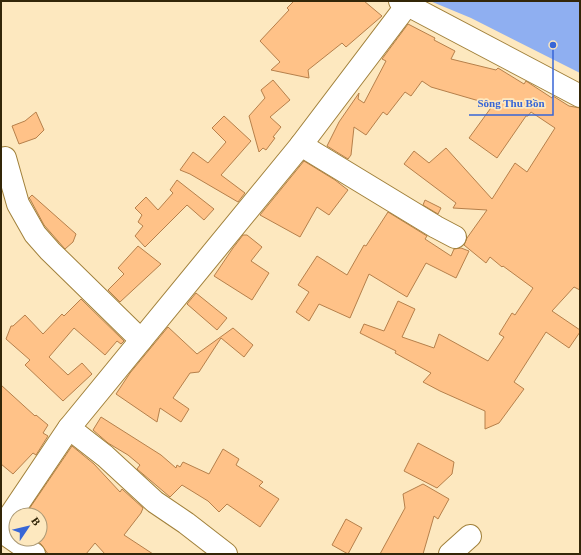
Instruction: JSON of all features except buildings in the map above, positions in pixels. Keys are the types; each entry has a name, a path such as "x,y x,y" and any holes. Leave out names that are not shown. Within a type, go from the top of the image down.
{"street":[{"path":"34,554 1,530 69,428 301,145 403,3 580,96"},
{"path":"301,145 455,237"},
{"path":"5,158 18,204 35,234 50,251 141,340"},
{"path":"69,428 115,464 156,502 226,554"},
{"path":"450,554 470,536"}],"water":[{"path":"430,1 580,1 580,73 471,18"}],"place":[{"name":"Sông Thu Bồn","path":"553,45"}]}
